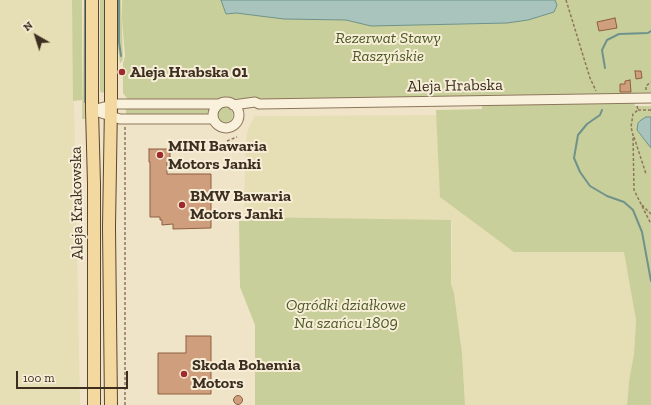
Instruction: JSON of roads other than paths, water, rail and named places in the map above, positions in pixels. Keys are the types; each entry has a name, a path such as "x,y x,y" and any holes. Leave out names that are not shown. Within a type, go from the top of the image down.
{"main road":[{"name":"Aleja Krakowska","path":"92,0 94,405"},
{"name":"Aleja Krakowska","path":"110,0 111,110 109,235 111,405"},
{"path":"92,126 100,126 104,128 110,139"}],"street":[{"name":"Aleja Hrabska","path":"233,104 252,102 258,104 651,98"},
{"path":"92,110 219,104 226,102 233,104 237,110 238,116 235,124 226,128 219,126 214,119 213,112 219,104"},
{"name":"Aleja Hrabska","path":"238,116 247,109 258,104"},
{"path":"111,110 120,119 214,119"}],"water":[{"path":"221,0 555,0 557,5 554,12 528,20 507,23 371,26 346,20 284,19 236,13 226,14"},
{"path":"646,117 651,117 651,148 637,130 638,123"}],"waterway":[{"path":"85,0 85,102"},
{"path":"119,0 119,42 121,56"},
{"path":"605,68 602,50 607,40 619,34 648,33 651,31"},
{"path":"602,110 600,115 587,124 578,135 574,158 580,172 590,186 607,196 624,202 633,210 642,232 651,281"}],"place":[{"name":"Aleja Hrabska 01","path":"122,72"},
{"name":"MINI Bawaria Motors Janki","path":"160,155"},
{"name":"BMW Bawaria Motors Janki","path":"182,205"},
{"name":"Skoda Bohemia Motors","path":"184,374"}],"park label":[{"name":"Rezerwat Stawy Raszyńskie","path":"388,47"},
{"name":"Ogródki działkowe Na szańcu 1809","path":"346,314"}]}
